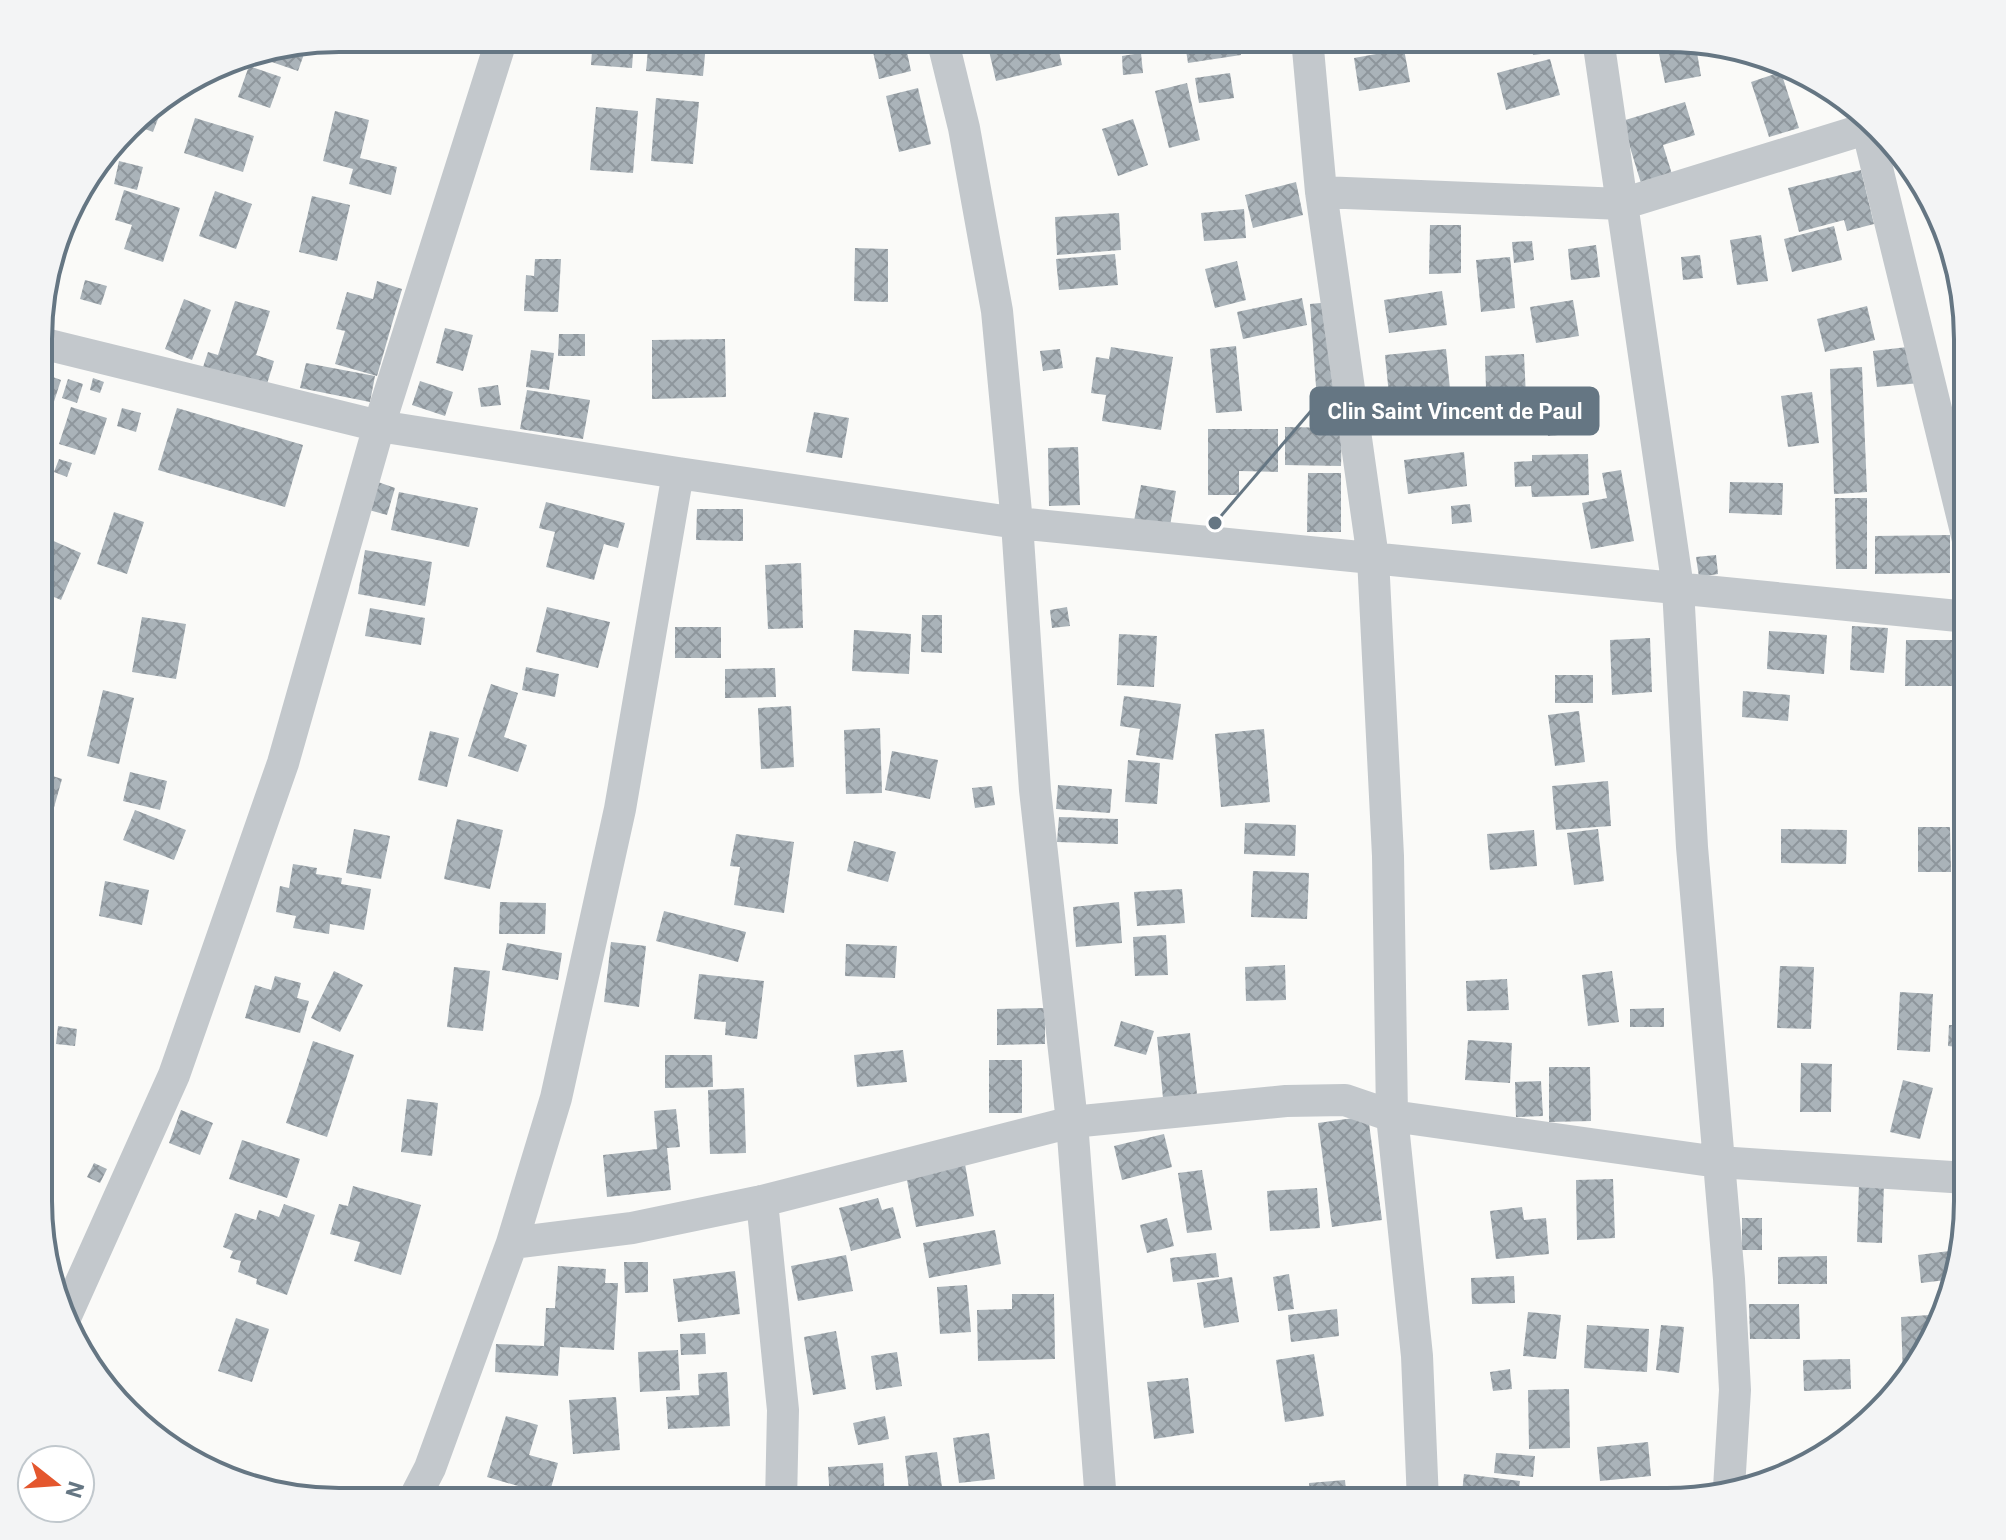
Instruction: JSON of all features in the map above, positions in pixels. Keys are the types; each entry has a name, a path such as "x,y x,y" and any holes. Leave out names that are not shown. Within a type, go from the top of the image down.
{"street":[{"path":"71,1304 174,1075 283,763 379,426 498,52"},
{"path":"945,52 964,128 997,311 1017,523 1035,790 1072,1122 1100,1488"},
{"path":"1308,52 1321,192 1373,558 1388,856 1392,1116 1417,1356 1422,1488"},
{"path":"1600,52 1678,588 1692,847 1729,1279 1735,1390 1729,1481"},
{"path":"1321,192 1622,204 1858,125"},
{"path":"1872,138 1954,481"},
{"path":"52,346 379,426 1017,523 1954,616"},
{"path":"420,1488 430,1468 512,1243 556,1098 620,809 678,473"},
{"path":"512,1243 632,1228 762,1201 1072,1122 1286,1101 1345,1100 1392,1116 1718,1162 1954,1177"},
{"path":"762,1201 783,1410 781,1488"}],"building":[{"path":"592,52 633,52 632,68 591,65"},
{"path":"648,52 705,52 703,76 646,71"},
{"path":"873,52 907,52 911,71 879,79"},
{"path":"989,52 1059,52 1062,65 996,81"},
{"path":"1186,52 1240,52 1241,55 1188,63"},
{"path":"1405,52 1410,82 1359,91 1354,58"},
{"path":"1659,52 1697,54 1701,76 1665,83"},
{"path":"1141,53 1143,73 1123,75 1122,56"},
{"path":"304,54 298,71 269,61"},
{"path":"1550,59 1560,95 1506,110 1497,73"},
{"path":"249,66 281,77 270,108 238,97"},
{"path":"1230,73 1234,98 1199,103 1195,78"},
{"path":"1776,74 1782,77 1799,128 1769,137 1751,82"},
{"path":"1187,83 1200,140 1169,148 1155,91"},
{"path":"918,88 931,144 899,152 886,96"},
{"path":"656,98 699,102 693,164 651,161"},
{"path":"1685,102 1695,135 1663,145 1675,184 1644,193 1622,121"},
{"path":"596,107 638,111 633,173 590,170"},
{"path":"335,111 369,120 360,158 397,167 391,195 349,184 353,169 323,161"},
{"path":"160,115 153,132 144,129"},
{"path":"195,118 254,136 243,172 184,153"},
{"path":"1133,119 1148,165 1118,176 1102,129"},
{"path":"119,161 143,167 137,190 114,184"},
{"path":"1861,170 1874,224 1847,231 1844,220 1799,232 1788,188"},
{"path":"1296,182 1303,215 1253,228 1245,195"},
{"path":"124,190 180,208 163,262 124,249 132,225 115,220"},
{"path":"215,191 252,204 236,249 199,236"},
{"path":"312,196 350,205 337,261 299,252"},
{"path":"1244,209 1246,238 1204,241 1201,213"},
{"path":"1119,213 1121,250 1057,255 1055,217"},
{"path":"1430,225 1461,225 1461,273 1429,274"},
{"path":"1834,226 1842,260 1792,272 1784,239"},
{"path":"1761,235 1768,281 1737,285 1730,240"},
{"path":"1532,241 1534,260 1514,263 1512,242"},
{"path":"1596,245 1600,277 1571,280 1568,249"},
{"path":"855,248 888,249 888,302 854,301"},
{"path":"1115,254 1118,285 1059,290 1056,259"},
{"path":"1700,255 1703,278 1683,280 1681,257"},
{"path":"1510,257 1515,308 1481,312 1476,260"},
{"path":"535,259 561,259 558,312 524,311 526,275 534,276"},
{"path":"1237,261 1246,300 1215,308 1205,269"},
{"path":"85,280 107,286 101,305 80,299"},
{"path":"377,281 402,289 377,376 335,364 345,331 336,329 347,292 373,299"},
{"path":"1442,291 1447,325 1389,333 1384,300"},
{"path":"1302,298 1307,325 1243,339 1237,312"},
{"path":"184,299 211,310 192,360 165,349"},
{"path":"1573,300 1579,336 1536,343 1530,307"},
{"path":"235,301 270,311 256,355 274,361 267,384 200,376 208,352 218,355"},
{"path":"1331,302 1338,399 1317,400 1310,304"},
{"path":"1867,306 1875,340 1825,352 1817,319"},
{"path":"445,328 473,335 463,371 436,363"},
{"path":"559,334 585,334 585,356 558,356"},
{"path":"725,339 726,397 652,399 652,340"},
{"path":"1236,346 1242,411 1216,413 1210,349"},
{"path":"1916,346 1920,383 1877,387 1873,351"},
{"path":"1111,347 1173,357 1161,430 1102,421 1106,395 1091,393 1096,357 1109,359"},
{"path":"1060,349 1063,368 1043,371 1040,351"},
{"path":"1446,349 1450,389 1389,395 1385,355"},
{"path":"531,350 554,353 549,390 526,387"},
{"path":"1524,354 1527,420 1487,422 1485,356"},
{"path":"306,363 375,376 370,402 300,388"},
{"path":"1862,367 1867,492 1834,494 1830,369"},
{"path":"52,377 61,380 52,408"},
{"path":"93,378 104,382 100,393 90,390"},
{"path":"68,379 83,384 77,403 62,398"},
{"path":"420,381 453,392 445,416 412,405"},
{"path":"498,385 501,405 481,407 478,388"},
{"path":"527,390 590,400 583,439 520,429"},
{"path":"1812,392 1819,443 1788,447 1781,396"},
{"path":"71,407 107,418 95,455 59,444"},
{"path":"122,408 141,413 136,432 117,426"},
{"path":"177,408 303,445 285,507 158,470"},
{"path":"814,412 849,418 842,458 806,452"},
{"path":"1566,414 1568,434 1548,436 1546,417"},
{"path":"1285,427 1342,428 1341,466 1285,465"},
{"path":"1208,429 1278,429 1278,472 1239,471 1239,495 1208,495"},
{"path":"1078,447 1080,505 1049,506 1048,448"},
{"path":"1464,452 1467,486 1408,494 1404,460"},
{"path":"1588,454 1589,495 1532,497 1531,486 1515,487 1514,462 1532,461 1532,455"},
{"path":"59,459 72,463 67,477 54,472"},
{"path":"1621,470 1634,541 1591,549 1582,503 1607,498 1602,473"},
{"path":"1308,473 1341,473 1341,532 1307,532"},
{"path":"378,482 395,488 387,515 369,510"},
{"path":"1730,482 1783,483 1782,515 1729,513"},
{"path":"1141,485 1176,491 1169,532 1133,526"},
{"path":"399,492 478,508 469,547 391,530"},
{"path":"1835,498 1867,498 1867,569 1836,569"},
{"path":"546,502 625,523 618,548 604,544 594,580 546,567 555,532 539,528"},
{"path":"1470,504 1472,522 1452,524 1451,506"},
{"path":"697,509 743,509 743,541 696,540"},
{"path":"114,512 144,522 127,574 97,564"},
{"path":"1950,535 1950,573 1875,574 1875,536"},
{"path":"52,540 81,553 61,600 52,596"},
{"path":"365,550 432,562 425,606 358,594"},
{"path":"1716,555 1718,574 1699,577 1696,557"},
{"path":"801,563 803,628 768,629 765,565"},
{"path":"547,607 610,622 598,668 536,652"},
{"path":"1067,607 1070,626 1052,628 1050,610"},
{"path":"370,608 425,618 421,645 365,636"},
{"path":"922,615 942,615 942,653 921,652"},
{"path":"142,617 186,624 176,679 132,672"},
{"path":"1852,626 1888,628 1884,673 1850,670"},
{"path":"675,627 721,627 721,658 675,658"},
{"path":"854,630 911,634 909,674 852,671"},
{"path":"1769,631 1827,635 1824,674 1767,669"},
{"path":"1119,634 1157,636 1154,687 1117,685"},
{"path":"1650,638 1652,692 1612,695 1610,640"},
{"path":"1906,640 1954,640 1954,686 1905,686"},
{"path":"526,667 559,674 555,697 522,690"},
{"path":"775,668 776,697 725,698 725,669"},
{"path":"1555,675 1593,675 1593,703 1555,703"},
{"path":"491,684 518,693 504,737 527,745 518,772 468,756"},
{"path":"103,690 134,698 119,764 87,756"},
{"path":"1743,691 1790,695 1788,721 1742,717"},
{"path":"1124,696 1181,704 1173,760 1136,755 1140,729 1120,726"},
{"path":"791,706 794,767 761,769 758,708"},
{"path":"1579,711 1585,762 1555,766 1548,715"},
{"path":"880,728 882,793 846,794 844,730"},
{"path":"1264,729 1270,802 1221,807 1215,734"},
{"path":"430,731 459,738 447,787 418,780"},
{"path":"892,751 938,760 930,799 885,790"},
{"path":"1128,760 1160,763 1157,804 1125,802"},
{"path":"130,772 167,781 160,810 123,801"},
{"path":"52,776 62,779 52,815"},
{"path":"1608,781 1611,826 1556,830 1552,786"},
{"path":"1058,785 1112,789 1110,813 1056,809"},
{"path":"992,786 995,805 975,808 972,788"},
{"path":"135,810 186,830 174,860 123,840"},
{"path":"1059,817 1118,819 1118,844 1057,842"},
{"path":"457,819 503,830 490,889 444,879"},
{"path":"1245,823 1296,825 1295,856 1244,854"},
{"path":"1918,827 1950,827 1951,872 1918,872"},
{"path":"354,829 390,836 381,879 346,873"},
{"path":"1598,829 1604,881 1574,885 1567,833"},
{"path":"1781,829 1847,830 1846,864 1781,863"},
{"path":"1534,830 1537,866 1490,870 1487,834"},
{"path":"736,834 794,842 784,913 734,905 740,867 730,866"},
{"path":"854,841 896,852 888,882 847,871"},
{"path":"293,864 317,868 316,874 342,878 341,884 371,889 364,930 330,924 329,934 293,928 296,916 276,912 280,886 289,888"},
{"path":"1253,871 1309,873 1307,919 1251,917"},
{"path":"105,881 149,890 142,925 99,916"},
{"path":"1182,889 1185,923 1137,926 1134,892"},
{"path":"500,902 546,903 545,934 499,934"},
{"path":"1119,902 1122,943 1076,947 1073,907"},
{"path":"664,911 746,932 738,962 656,941"},
{"path":"1166,935 1168,975 1135,976 1133,937"},
{"path":"611,942 646,946 639,1007 604,1002"},
{"path":"507,943 562,953 558,980 502,970"},
{"path":"846,944 897,946 895,978 845,976"},
{"path":"1285,965 1286,1000 1246,1001 1245,967"},
{"path":"1780,966 1814,967 1811,1029 1777,1028"},
{"path":"454,967 490,971 483,1031 447,1027"},
{"path":"334,971 363,985 340,1032 311,1018"},
{"path":"1612,971 1619,1022 1588,1026 1582,975"},
{"path":"699,974 764,981 757,1039 725,1035 726,1022 694,1019"},
{"path":"275,976 301,983 297,998 309,1001 300,1033 245,1018 255,985 271,990"},
{"path":"1507,979 1509,1010 1467,1011 1466,981"},
{"path":"1900,992 1933,994 1930,1052 1897,1050"},
{"path":"1045,1008 1045,1044 997,1045 997,1009"},
{"path":"1664,1008 1664,1027 1630,1027 1630,1009"},
{"path":"1121,1021 1154,1031 1146,1055 1114,1046"},
{"path":"1949,1025 1954,1025 1954,1047 1948,1046"},
{"path":"58,1026 77,1029 75,1046 56,1044"},
{"path":"1190,1033 1197,1094 1163,1098 1157,1037"},
{"path":"1468,1040 1512,1043 1510,1083 1465,1080"},
{"path":"313,1041 354,1055 327,1137 286,1123"},
{"path":"903,1050 907,1082 857,1087 854,1055"},
{"path":"665,1055 712,1055 713,1087 665,1088"},
{"path":"989,1060 1022,1060 1022,1113 989,1113"},
{"path":"1801,1063 1832,1064 1831,1112 1800,1112"},
{"path":"1549,1067 1590,1067 1591,1121 1549,1122"},
{"path":"1903,1080 1933,1088 1920,1139 1890,1132"},
{"path":"1541,1081 1543,1116 1516,1117 1515,1082"},
{"path":"744,1088 746,1153 710,1154 708,1090"},
{"path":"407,1099 438,1103 432,1156 401,1152"},
{"path":"676,1109 680,1147 667,1148 671,1190 607,1197 603,1155 657,1149 654,1111"},
{"path":"181,1110 213,1123 200,1155 169,1143"},
{"path":"1368,1116 1382,1220 1332,1227 1318,1123"},
{"path":"1164,1134 1172,1167 1122,1180 1114,1146"},
{"path":"242,1140 300,1159 287,1198 229,1179"},
{"path":"94,1163 107,1169 100,1183 87,1177"},
{"path":"965,1164 974,1216 916,1227 906,1175"},
{"path":"1202,1170 1212,1230 1187,1233 1178,1173"},
{"path":"1613,1179 1615,1238 1577,1240 1576,1180"},
{"path":"1859,1184 1884,1184 1882,1243 1857,1242"},
{"path":"353,1186 421,1205 401,1275 354,1261 360,1242 330,1234 339,1204 348,1206"},
{"path":"1317,1188 1320,1228 1270,1231 1267,1191"},
{"path":"878,1198 882,1210 893,1207 901,1238 851,1251 839,1208"},
{"path":"284,1204 315,1215 287,1295 256,1284 257,1279 238,1272 241,1261 230,1258 233,1251 223,1247 235,1213 256,1220 259,1210 279,1217"},
{"path":"1522,1207 1524,1220 1546,1218 1549,1254 1496,1259 1490,1211"},
{"path":"1167,1218 1174,1246 1147,1253 1140,1225"},
{"path":"1742,1218 1762,1218 1762,1250 1742,1250"},
{"path":"995,1230 1001,1264 929,1278 923,1243"},
{"path":"1949,1251 1943,1280 1921,1283 1918,1255"},
{"path":"1216,1253 1219,1277 1173,1282 1170,1258"},
{"path":"846,1255 853,1291 798,1301 791,1266"},
{"path":"1827,1256 1827,1284 1778,1284 1778,1257"},
{"path":"624,1262 648,1262 648,1292 625,1293"},
{"path":"558,1266 606,1269 605,1283 618,1283 614,1350 560,1347 558,1376 495,1372 496,1344 544,1346 546,1308 555,1308"},
{"path":"735,1271 740,1314 678,1322 673,1279"},
{"path":"1289,1274 1294,1309 1278,1311 1273,1277"},
{"path":"1514,1276 1515,1303 1472,1304 1471,1278"},
{"path":"1232,1277 1239,1322 1204,1328 1197,1283"},
{"path":"967,1285 971,1332 940,1334 937,1287"},
{"path":"1012,1294 1054,1294 1055,1359 978,1361 977,1310 1012,1309"},
{"path":"1749,1304 1799,1304 1800,1339 1750,1339"},
{"path":"1337,1309 1339,1336 1291,1342 1288,1315"},
{"path":"1528,1312 1561,1315 1556,1359 1523,1356"},
{"path":"1929,1315 1903,1365 1901,1317"},
{"path":"236,1318 269,1329 252,1382 218,1371"},
{"path":"1587,1325 1649,1329 1647,1372 1584,1368"},
{"path":"1661,1325 1684,1327 1679,1373 1656,1370"},
{"path":"836,1331 846,1389 813,1395 804,1337"},
{"path":"705,1333 706,1354 681,1355 680,1334"},
{"path":"678,1350 680,1390 640,1392 638,1352"},
{"path":"897,1352 902,1386 876,1390 871,1356"},
{"path":"1314,1354 1324,1416 1285,1422 1276,1360"},
{"path":"1850,1359 1851,1389 1804,1391 1803,1360"},
{"path":"1510,1369 1512,1389 1493,1391 1490,1372"},
{"path":"727,1372 730,1426 668,1429 666,1397 699,1395 698,1374"},
{"path":"1188,1378 1194,1433 1154,1439 1147,1382"},
{"path":"1569,1389 1570,1448 1529,1449 1528,1390"},
{"path":"616,1397 620,1450 573,1454 569,1400"},
{"path":"506,1416 538,1425 529,1455 558,1463 551,1488 525,1488 487,1477"},
{"path":"885,1416 889,1439 858,1445 853,1423"},
{"path":"989,1433 995,1479 959,1483 953,1438"},
{"path":"1648,1442 1651,1476 1600,1481 1597,1447"},
{"path":"937,1452 942,1488 909,1488 905,1456"},
{"path":"1496,1453 1535,1456 1533,1477 1494,1473"},
{"path":"883,1463 884,1488 829,1488 828,1467"},
{"path":"1464,1474 1520,1481 1519,1488 1462,1488"},
{"path":"1345,1480 1346,1488 1310,1488 1309,1483"}],"place":[{"name":"Clin Saint Vincent de Paul","path":"1215,523"}]}
